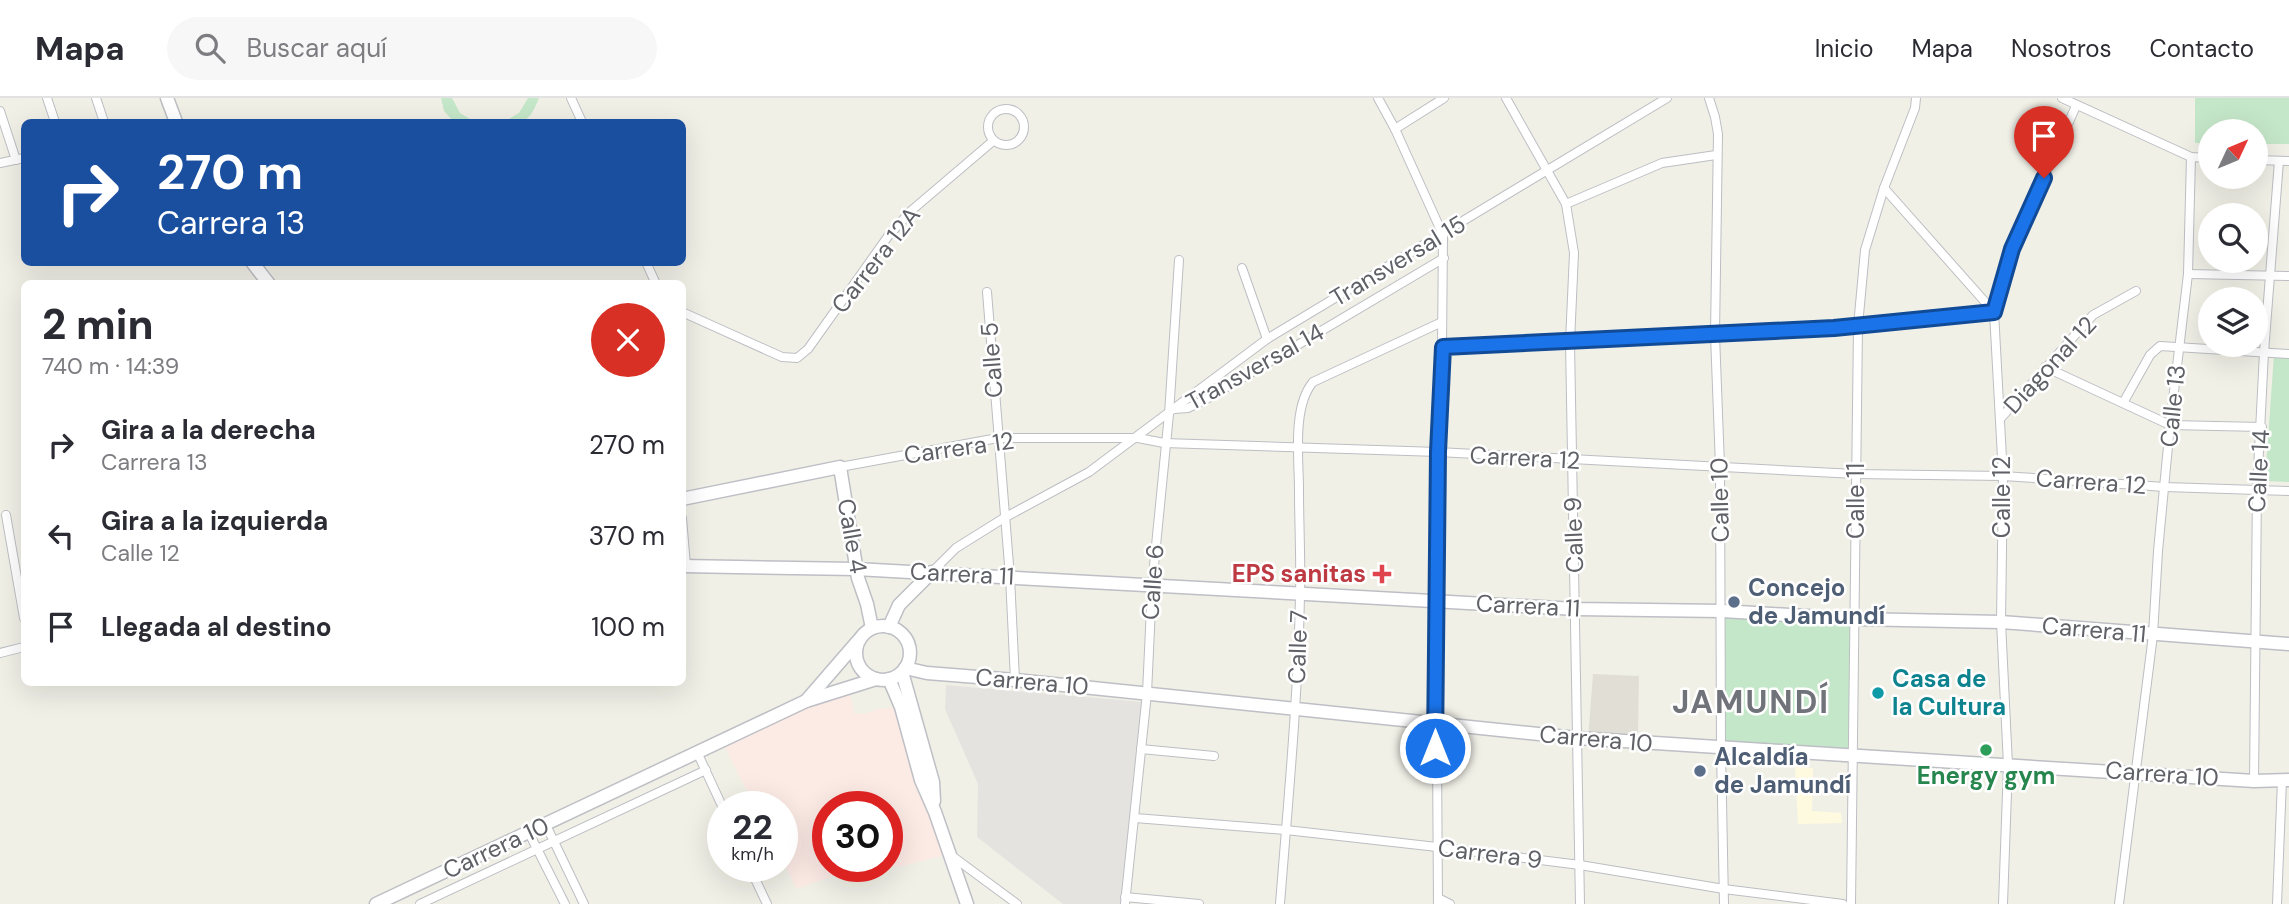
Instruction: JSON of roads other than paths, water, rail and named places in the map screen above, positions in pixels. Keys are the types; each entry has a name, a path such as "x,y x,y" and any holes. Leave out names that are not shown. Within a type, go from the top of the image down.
{"main road":[{"path":"167,98 175,119"},
{"path":"255,266 266,280"},
{"name":"Carrera 12","path":"686,498 840,467"},
{"name":"Calle 4","path":"840,467 856,569 867,604 880,627"},
{"name":"Carrera 11","path":"686,566 932,572 1576,609 1722,611 1855,619 2001,622 2289,644"},
{"path":"912,728 883,679 861,668 857,659 859,641 880,627 932,572"},
{"path":"880,627 897,630 908,643 910,652 904,670 921,780 967,904"},
{"name":"Carrera 10","path":"806,701 859,641"},
{"path":"883,679 904,670"},
{"name":"Carrera 10","path":"904,670 1577,738 2254,781 2286,780"},
{"name":"Carrera 10","path":"376,904 806,701 883,679"}],"street":[{"path":"47,98 54,119"},
{"path":"96,98 103,119"},
{"path":"571,98 581,119"},
{"path":"1378,98 1443,235 1435,723 1438,901 1450,904"},
{"path":"1395,130 1444,98"},
{"name":"Calle 9","path":"1506,98 1566,204 1574,253 1570,342 1580,904"},
{"name":"Calle 10","path":"1709,98 1718,134 1715,335 1720,466 1724,904"},
{"name":"Calle 11","path":"1851,904 1858,326 1865,250 1915,103 1924,98"},
{"path":"2062,98 2191,158 2198,158"},
{"name":"Transversal 15","path":"1138,438 1202,386 1267,339 1443,235 1662,99"},
{"name":"Calle 12","path":"2003,904 2008,765 2001,622 2003,477 1994,312 2012,249 2076,106"},
{"path":"997,111 1014,111 1021,117 1023,134 1018,141 1001,145 993,141 988,134 987,125 990,117 997,111"},
{"path":"0,163 20,159 1,115"},
{"name":"Carrera 12A","path":"686,314 782,358 797,358 808,349 874,255 904,219 993,141"},
{"path":"1566,204 1662,163 1716,155"},
{"name":"Calle 13","path":"2119,904 2153,635 2171,425 2188,274 2191,158"},
{"path":"2268,161 2289,161"},
{"name":"Calle 14","path":"2268,308 2279,161"},
{"path":"1884,188 1994,312"},
{"name":"Transversal 14","path":"1171,412 1205,400 1444,258"},
{"name":"Calle 6","path":"1125,900 1147,693 1152,586 1164,443 1171,412 1179,260"},
{"path":"1242,268 1267,339"},
{"path":"2188,274 2289,276"},
{"name":"Diagonal 12","path":"2000,419 2093,315 2136,290"},
{"name":"Calle 5","path":"987,292 1010,577 1015,680"},
{"path":"1443,347 1858,326 1994,312"},
{"name":"Calle 7","path":"1280,904 1295,708 1300,594 1298,447 1301,404 1306,390 1313,382 1442,322"},
{"path":"2123,403 2150,355 2160,346 2198,346"},
{"path":"2268,352 2289,354"},
{"name":"Calle 14","path":"2254,781 2257,490 2264,357"},
{"path":"2045,367 2171,425 2262,426"},
{"name":"Carrera 12","path":"840,467 998,438 1138,438 1164,443 1438,452 1855,474 2003,477 2289,491"},
{"path":"932,572 956,548 1004,518 1089,472 1138,438"},
{"path":"6,515 21,601"},
{"path":"0,653 21,648"},
{"path":"1141,749 1214,756"},
{"path":"697,752 715,791"},
{"path":"420,904 706,770"},
{"path":"2277,904 2286,780"},
{"name":"Carrera 9","path":"1135,818 1286,830 1437,847 1843,904"},
{"path":"546,825 584,904"},
{"path":"529,833 565,904"},
{"path":"950,854 1017,904"},
{"path":"756,882 766,904"},
{"path":"1125,900 1199,904"}],"place":[{"name":"EPS sanitas","path":"1382,574"},
{"name":"Concejo de Jamundí","path":"1734,602"},
{"name":"Casa de la Cultura","path":"1878,693"},
{"name":"Energy gym","path":"1986,750"},
{"name":"Alcaldía de Jamundí","path":"1700,771"}],"district":[{"name":"JAMUNDÍ","path":"1751,702"}]}
